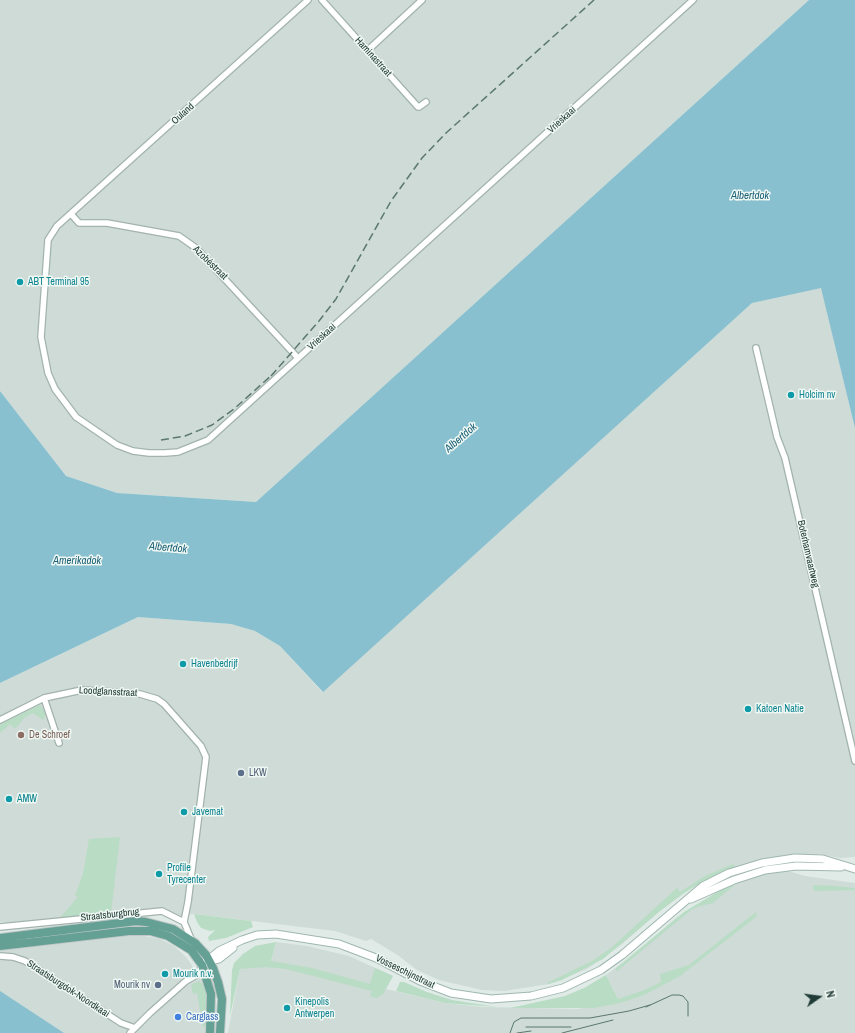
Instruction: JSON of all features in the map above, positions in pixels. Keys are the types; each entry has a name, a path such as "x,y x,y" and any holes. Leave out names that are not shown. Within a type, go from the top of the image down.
{"main road":[{"name":"Straatsburgbrug","path":"0,938 136,921 152,923 173,929 191,939 206,963"},
{"name":"Straatsburgbrug","path":"0,946 129,931 155,932 173,938 206,963"},
{"path":"206,963 211,994 210,1033"},
{"path":"206,963 218,982 221,995 222,1016 220,1033"}],"street":[{"name":"Ouland","path":"57,226 308,0"},
{"name":"Haminastraat","path":"322,0 419,108 426,102"},
{"path":"367,51 422,0"},
{"name":"Vrieskaai","path":"57,226 48,240 41,337 44,358 55,389 76,417 117,445 149,454 178,452 194,447 208,440 221,430 298,358 693,0"},
{"name":"Azobéstraat","path":"71,214 79,223 107,223 179,236 196,248 298,358"},
{"name":"Boterhamvaartweg","path":"756,348 777,437 785,458 855,762"},
{"name":"Loodglansstraat","path":"0,720 44,698 69,691 82,690 149,695 164,704 201,746 206,757 188,902 184,922"},
{"path":"44,698 59,743"},
{"name":"Vosseschijnstraat","path":"132,1031 186,981 198,974 206,963 219,959 242,940 257,935 276,934 339,944 376,958 420,981 451,992 491,999 517,998 558,990 579,982 601,970 622,955 703,886 736,870 762,863 789,859 814,858 823,859 844,867 855,869"},
{"path":"0,927 43,924 162,911 184,922 191,939"},
{"name":"Straatsburgdok-Noordkaai","path":"0,956 13,957 25,961 132,1031"}],"shaded area":[{"path":"0,0 809,0 256,502 117,493 66,476 0,391"},
{"path":"818,287 822,289 855,428 855,857 840,858 820,854 790,856 759,860 735,867 697,885 684,893 660,911 621,945 587,969 549,984 504,991 482,990 439,980 417,970 399,956 371,939 366,941 335,931 194,914 185,915 183,919 168,911 159,909 16,923 0,922 0,683 138,617 231,624 255,631 280,646 322,692 752,303"},
{"path":"788,871 805,876 855,883 855,1033 228,1033 240,969 271,961 276,942 307,946 349,956 393,976 386,989 445,1003 483,1007 577,1009 620,1003 606,975 636,953 676,918 724,888 761,874"},
{"path":"129,936 144,936 160,939 174,946 187,958 204,984 207,1000 205,1033 27,1033 0,1015 0,951"}],"green space":[{"path":"40,705 46,713 43,720 33,713 25,717 15,729 10,724 0,733 0,725 4,722"},
{"path":"120,837 111,913 59,919 78,897 75,896 83,874 89,839"},
{"path":"733,864 735,867 697,885 684,893 660,911 603,959 562,980 549,984 547,983 592,961 611,948 677,888 680,892 705,876"},
{"path":"738,882 713,903 691,910 617,971 615,969 684,912 724,888"},
{"path":"813,885 855,888 854,890 814,891"},
{"path":"756,912 757,916 680,976 644,995 620,1003 594,1008 510,1008 565,996 584,988 606,975 618,999 642,991 661,982 660,974 689,965"},
{"path":"194,914 251,921 253,927 226,938 209,941 208,937 215,930 210,931 201,928"},
{"path":"276,942 271,961 312,968 370,984 375,968 393,976 383,994 376,998 370,996 372,991 286,969 265,967 240,969 230,1016 232,970 234,963 243,954 255,946"},
{"path":"199,981 205,987 207,1000 205,1027 203,1027 197,993 193,994 191,985"},
{"path":"400,982 404,982 427,992 452,1000 497,1007 445,1003 396,991"}],"water":[{"name":"Albertdok","path":"809,0 855,0 855,428 821,288 752,303 323,692 280,646 255,631 231,624 138,617 0,683 0,391 66,476 117,493 256,502"},
{"path":"0,991 64,1033 0,1033"}],"tram line":[{"path":"646,1007 672,995 679,995 683,996 688,1002 688,1016"},
{"path":"510,1033 514,1022 521,1018 590,1018 629,1011 650,1005"},
{"path":"562,1033 613,1020"},
{"path":"526,1027 571,1027"},
{"path":"517,1033 531,1031"}],"railway":[{"path":"271,376 319,321 336,299 391,201 422,158 446,133 594,0"},
{"path":"161,440 185,436 212,425 234,409 274,373"}],"place":[{"name":"ABT Terminal 95","path":"20,282"},
{"name":"Holcim nv","path":"791,395"},
{"name":"Havenbedrijf","path":"183,664"},
{"name":"Katoen Natie","path":"748,709"},
{"name":"De Schroef","path":"21,735"},
{"name":"LKW","path":"241,773"},
{"name":"AMW","path":"9,799"},
{"name":"Javemat","path":"184,812"},
{"name":"Profile Tyrecenter","path":"159,874"},
{"name":"Mourik n.v.","path":"165,974"},
{"name":"Mourik nv","path":"158,985"},
{"name":"Kinepolis Antwerpen","path":"287,1008"},
{"name":"Carglass","path":"178,1017"}],"water label":[{"name":"Amerikadok","path":"77,561"}]}
